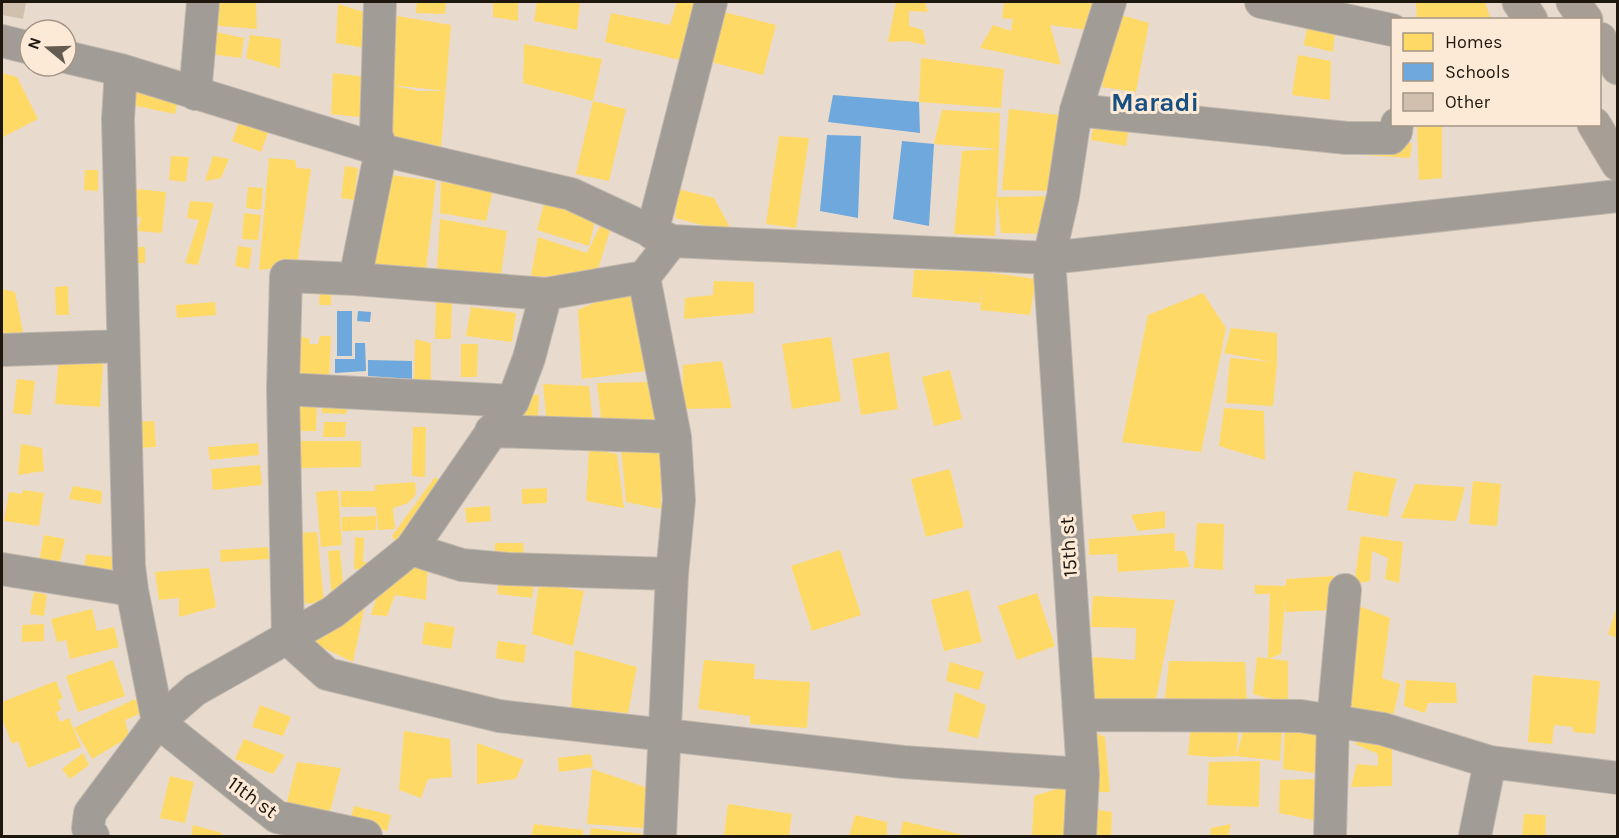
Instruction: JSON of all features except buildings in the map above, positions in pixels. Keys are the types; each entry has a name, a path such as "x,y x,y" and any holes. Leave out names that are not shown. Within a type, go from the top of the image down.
{"main road":[{"path":"1519,2 1530,18"},
{"path":"1573,2 1585,18"},
{"path":"1601,42 1617,68"},
{"path":"1595,126 1617,164"}],"street":[{"path":"195,94 203,2"},
{"path":"355,279 381,150 376,133 380,2"},
{"path":"660,837 672,574 679,500 675,437 644,277 662,237 711,2"},
{"name":"15th st","path":"1080,837 1083,774 1049,258 1064,196 1076,110 1110,2"},
{"path":"1267,2 1391,30"},
{"path":"2,41 18,45"},
{"path":"78,60 121,70 381,150 571,195 662,237 1049,258 1617,196"},
{"path":"121,70 118,119 129,566 158,722"},
{"path":"1076,110 1347,138 1391,138 1396,132 1397,126"},
{"path":"644,277 546,294 286,276 284,389 288,639 327,674 499,716 903,762 1083,774"},
{"path":"93,837 88,828 90,813 158,722 195,690 333,612 411,549 513,401 529,358 546,294"},
{"path":"2,350 123,345"},
{"path":"284,389 513,401"},
{"path":"491,431 675,437"},
{"path":"411,549 462,565 507,569 672,574"},
{"path":"2,569 132,590"},
{"path":"1330,837 1333,722 1345,590"},
{"path":"1079,715 1301,716 1383,729 1490,762 1617,778"},
{"name":"11th st","path":"158,722 277,818 366,837"},
{"path":"1475,837 1490,762"}],"district":[{"name":"Maradi","path":"1155,102"}]}
